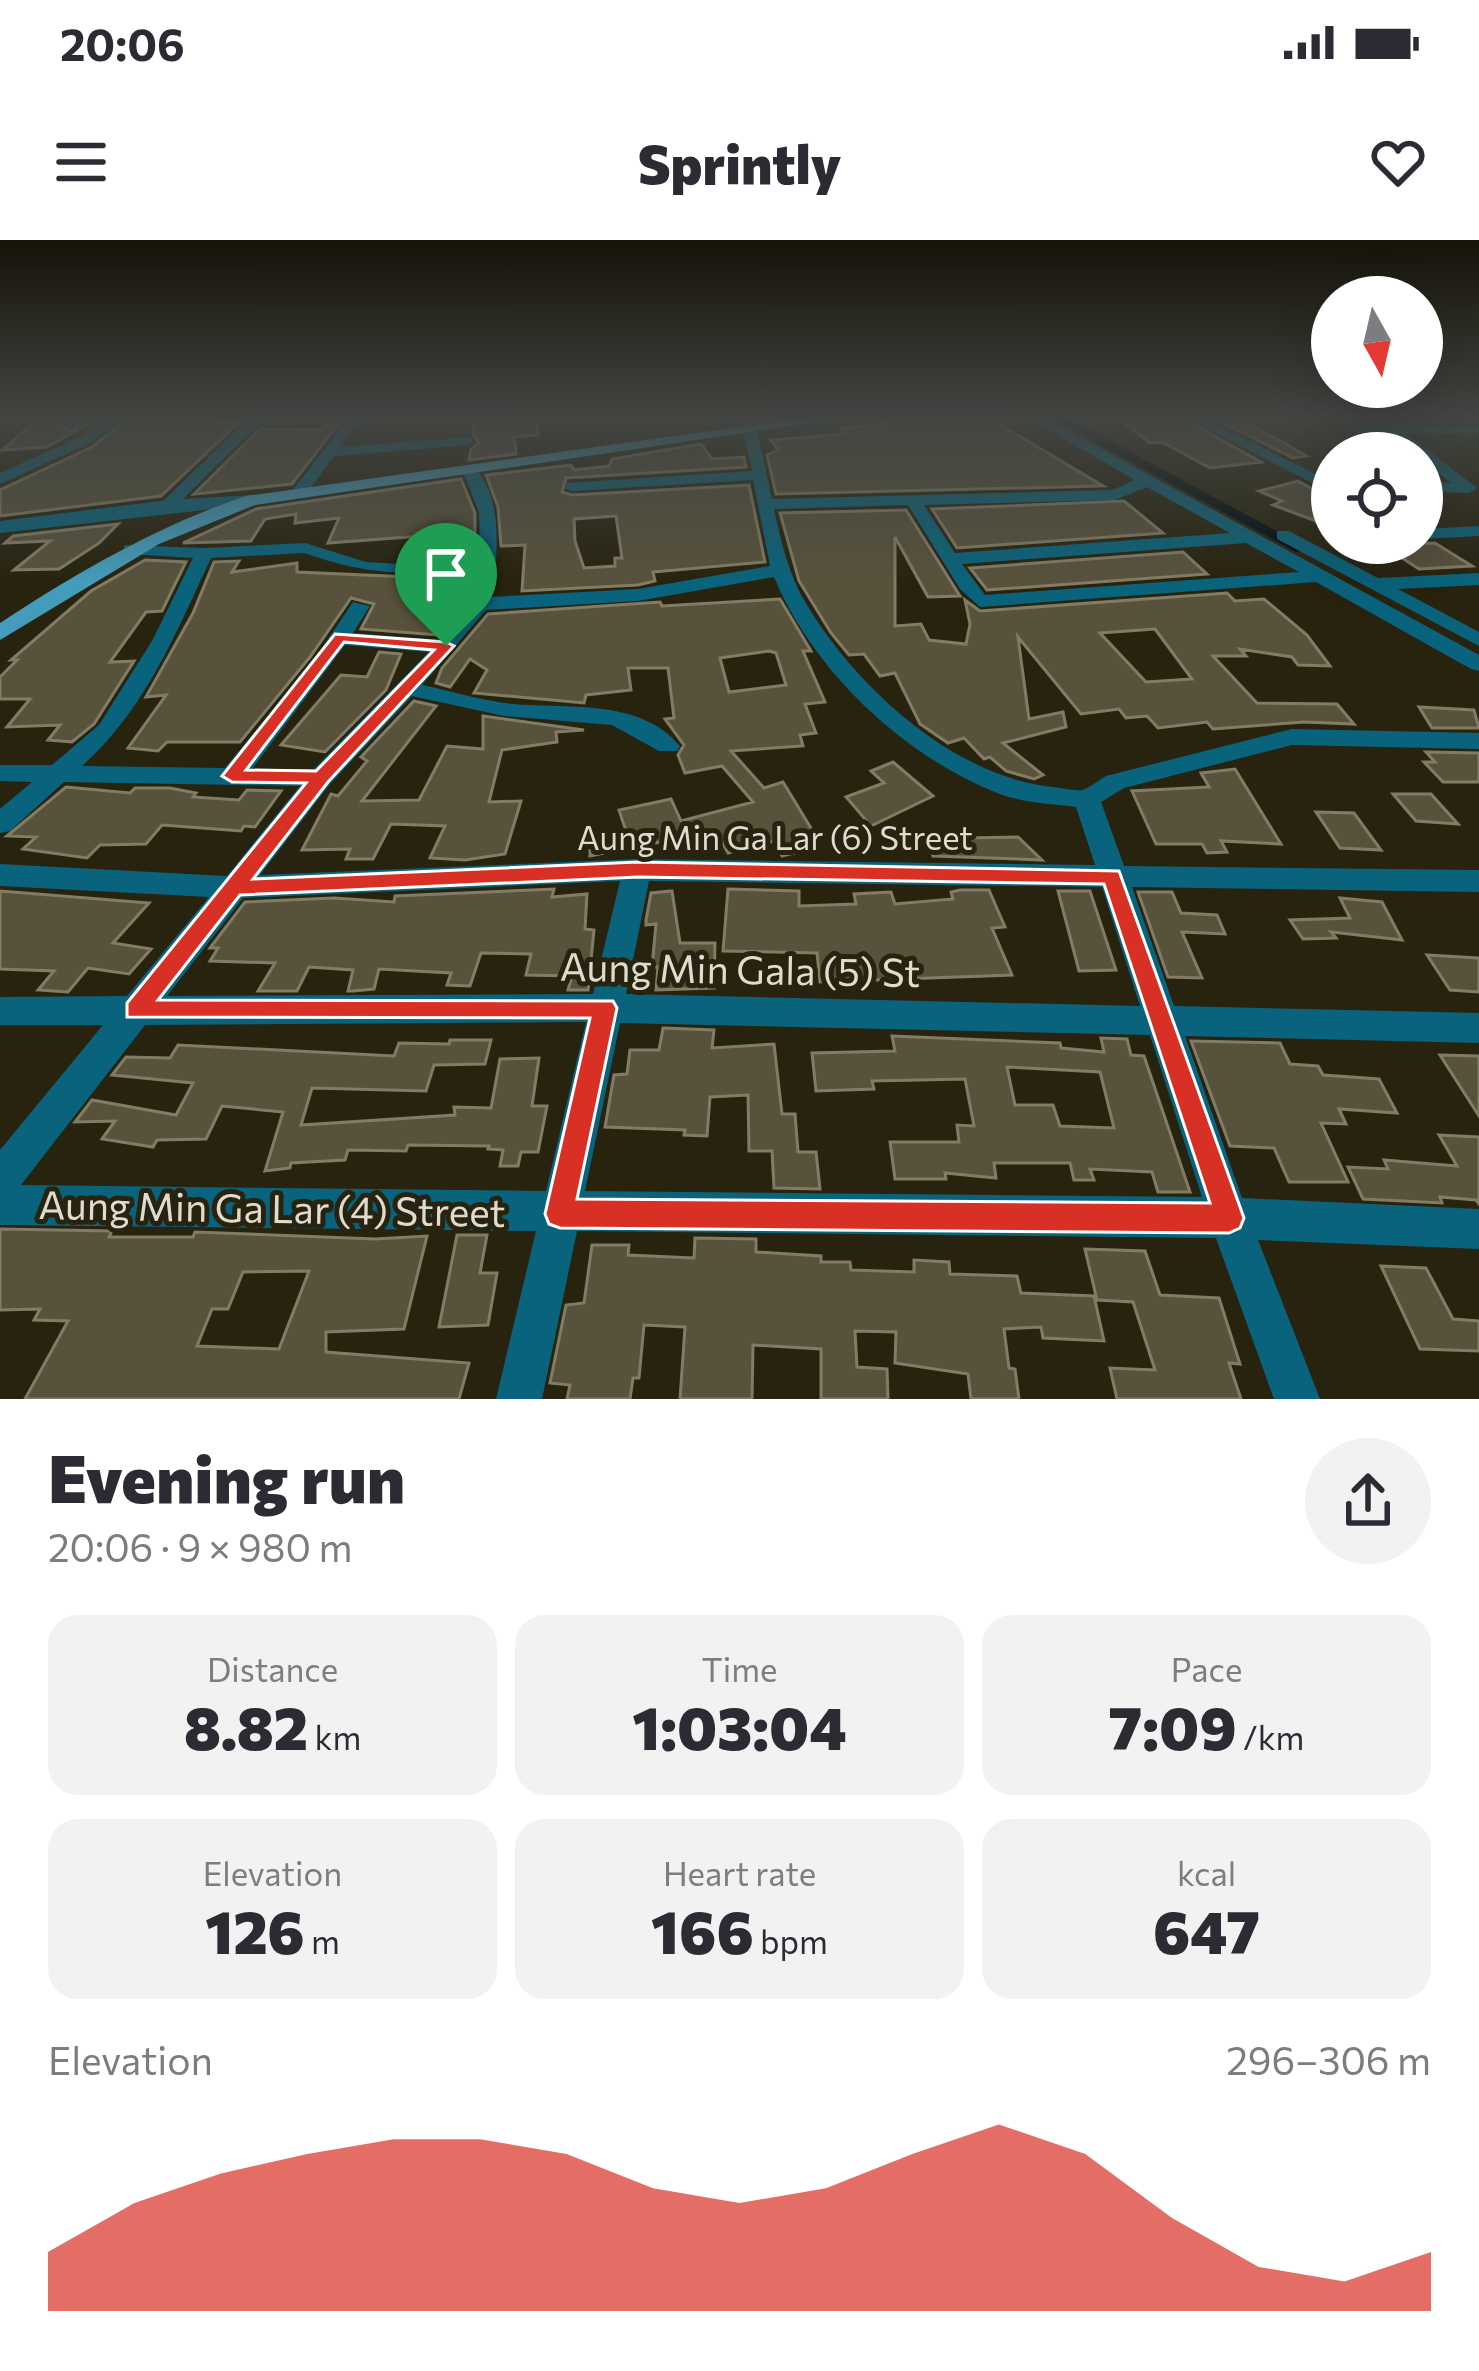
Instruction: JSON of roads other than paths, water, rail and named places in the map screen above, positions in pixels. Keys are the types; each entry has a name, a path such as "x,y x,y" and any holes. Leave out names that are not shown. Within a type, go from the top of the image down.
{"main road":[{"path":"0,633 130,549 182,523 252,500 300,491 455,472"}],"street":[{"path":"168,505 202,472"},
{"path":"300,491 314,472"},
{"path":"0,1181 321,778 446,646 479,604 489,560 487,512 456,472"},
{"path":"762,472 780,570 807,621 834,656 920,739 1004,787 1087,799 1115,782 1292,737 1479,741"},
{"path":"1131,472 1479,664"},
{"path":"1164,472 1479,640"},
{"path":"572,486 763,475"},
{"path":"767,504 1115,495 1147,481"},
{"path":"1443,487 1474,488"},
{"path":"0,527 168,505 252,500"},
{"path":"913,501 972,596 986,602 1318,576"},
{"path":"1443,533 1479,531"},
{"path":"953,559 1251,537"},
{"path":"1294,541 1311,540"},
{"path":"130,549 204,553 304,548 364,567 402,570 489,560"},
{"path":"0,824 90,750 118,714 162,641 204,553"},
{"path":"479,604 638,595 780,570"},
{"path":"1375,584 1479,579"},
{"path":"232,776 360,606"},
{"path":"340,638 446,646"},
{"path":"407,688 517,712 612,715 652,731 668,746"},
{"path":"0,773 321,778"},
{"path":"1087,799 1229,1218 1297,1399"},
{"path":"520,1399 638,870"},
{"name":"Aung Min Ga Lar (6) Street","path":"0,875 234,887 638,870 1479,881"},
{"name":"Aung Min Gala (5) St","path":"0,1011 604,1008 1479,1028"},
{"name":"Aung Min Ga Lar (4) Street","path":"0,1205 1229,1218 1479,1229"}],"waterway":[{"path":"1158,472 1302,549"}]}
